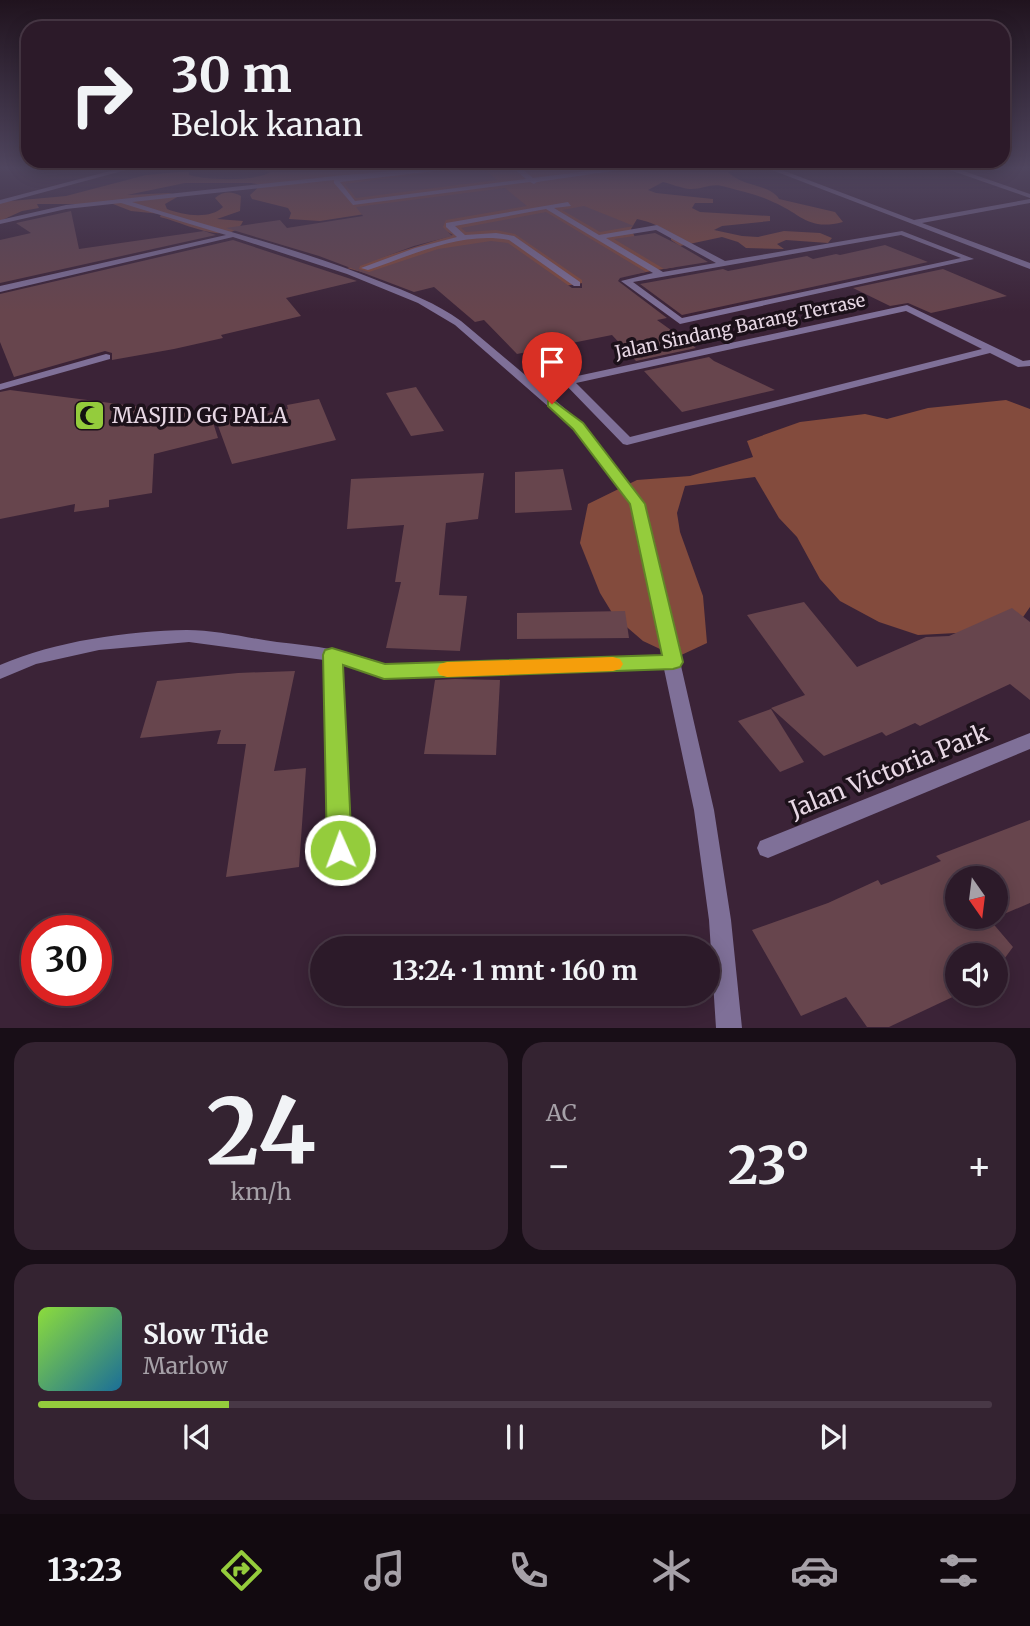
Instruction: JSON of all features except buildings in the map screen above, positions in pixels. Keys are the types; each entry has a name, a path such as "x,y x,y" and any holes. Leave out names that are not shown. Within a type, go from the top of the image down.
{"street":[{"path":"0,222 28,215"},
{"path":"165,215 262,243 369,279 437,309 509,366 578,426 638,504 706,824 720,920 729,1027"},
{"path":"465,239 449,225 504,215"},
{"path":"561,215 662,275"},
{"path":"892,215 1030,266"},
{"path":"913,223 951,215"},
{"path":"599,237 657,228 724,264"},
{"path":"902,233 970,259 680,321 625,281 724,264 902,233"},
{"path":"365,268 465,239 492,235 511,239 577,284"},
{"path":"0,289 231,236"},
{"path":"948,250 976,246"},
{"name":"Jalan Sindang Barang Terrase","path":"992,350 627,441 568,381 907,308 992,350 1022,365 1030,363"},
{"path":"0,387 106,357"},
{"path":"0,672 32,658 99,644 189,636 332,655 361,662 384,672 673,662"},
{"path":"332,655 340,850"},
{"name":"Jalan Victoria Park","path":"768,848 1030,741"}],"shaded area":[{"path":"0,215 13,215 0,221"},
{"path":"229,215 217,219 243,221 237,229 228,233 217,233 160,217"},
{"path":"290,215 359,215 320,221 289,219"},
{"path":"417,215 752,215 770,216 770,221 722,226 714,230 758,237 784,231 820,233 832,238 828,243 786,240 777,244 784,249 746,248 738,242 722,237 680,246 671,240 671,234 637,219 631,229 637,241 675,267 525,293 369,274 347,268 453,235"},
{"path":"796,215 837,215 843,222 821,224"},
{"path":"1006,400 1030,409 1030,607 1021,620 995,631 918,635 879,622 840,601 820,579 797,537 779,518 755,477 685,486 677,513 680,532 703,596 707,643 677,657 643,641 614,616 600,593 580,543 588,504 637,480 690,476 753,457 747,441 800,422 865,414 887,419 928,408"}],"slow traffic":[{"path":"447,670 613,664"}],"place":[{"name":"MASJID GG PALA","path":"89,415"}],"route":[{"path":"340,850 332,655 361,662 384,672 673,662 638,504 578,426 552,404"}]}
